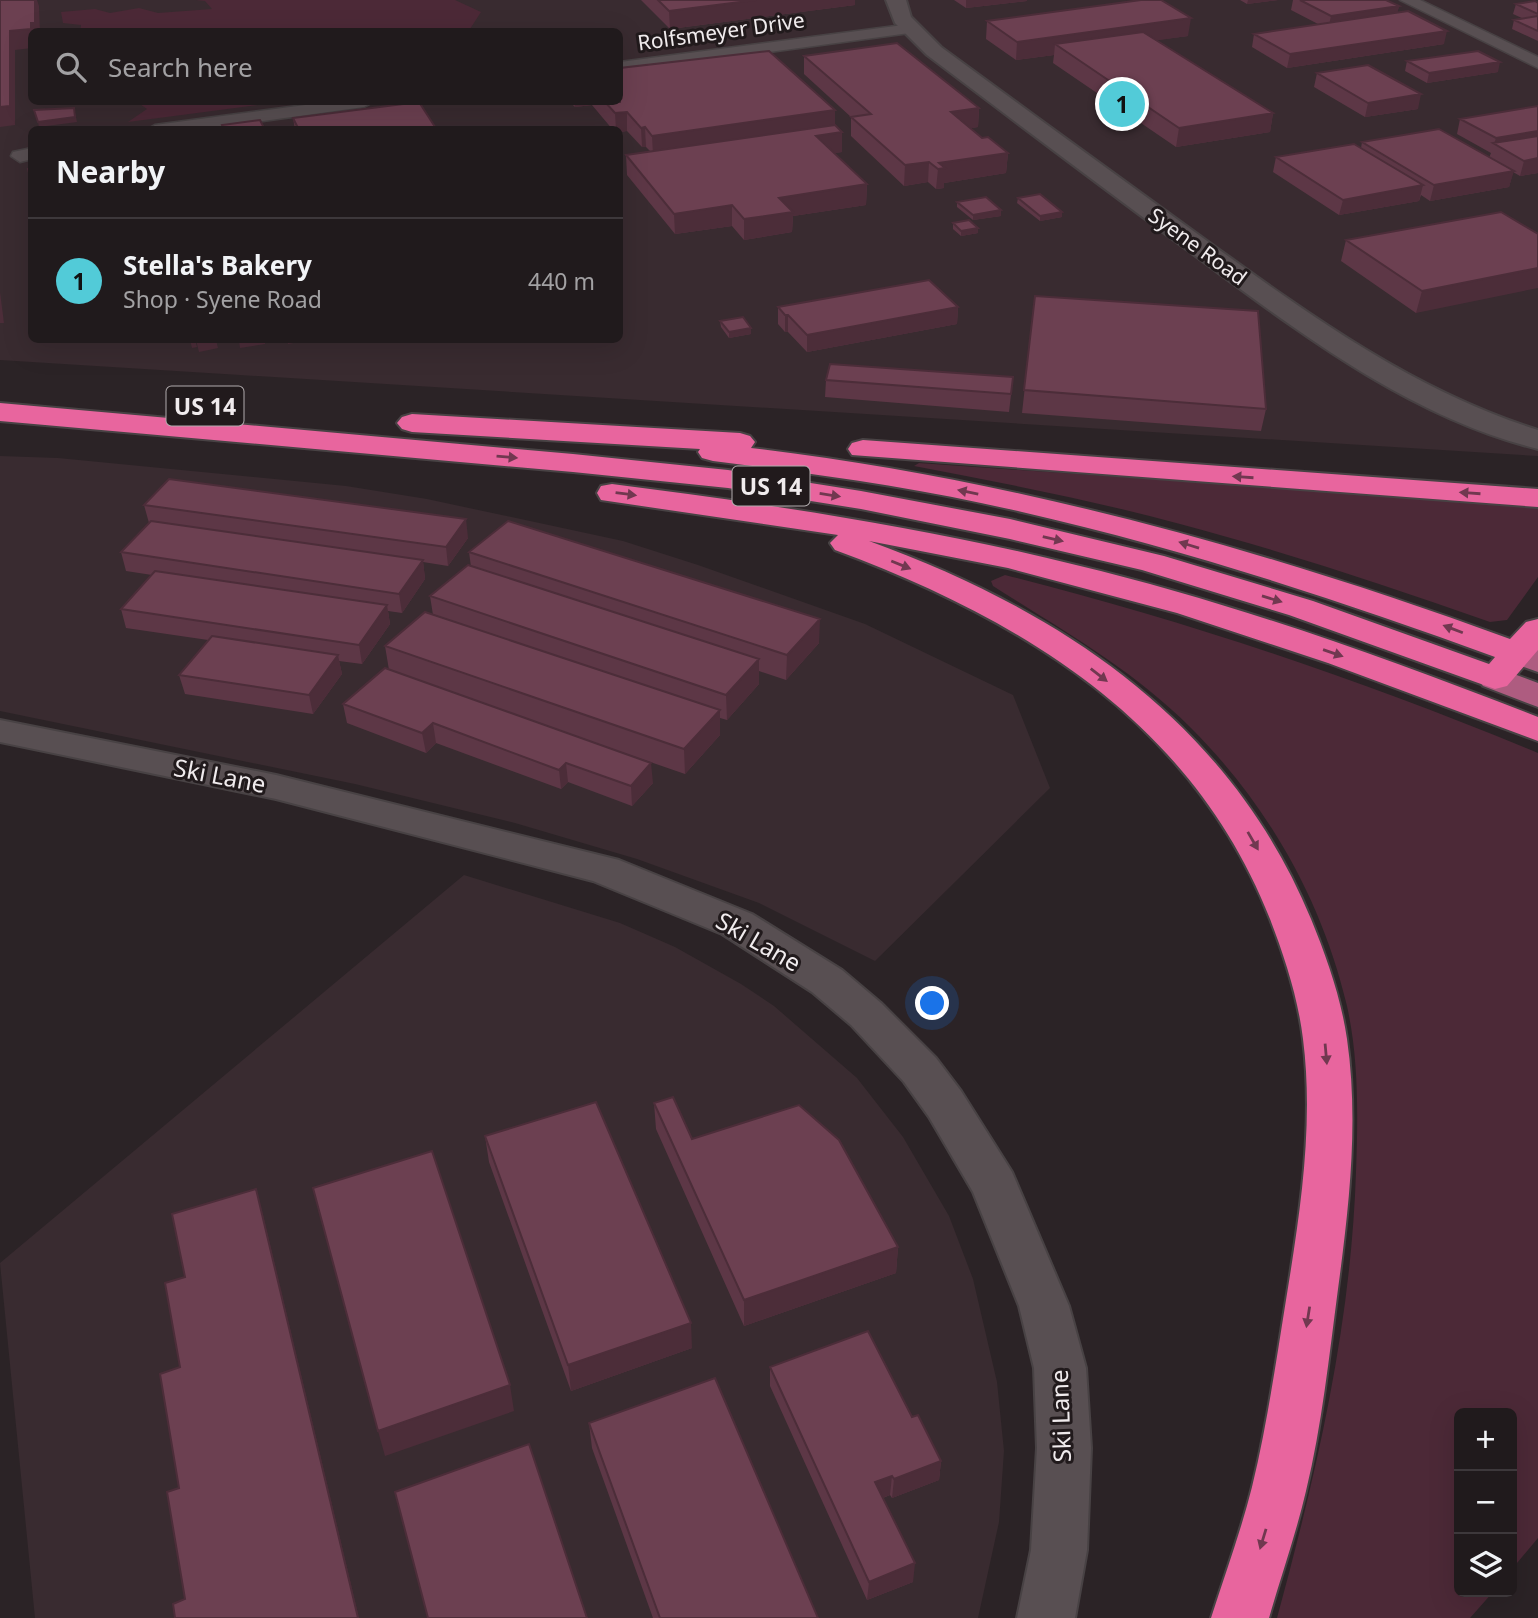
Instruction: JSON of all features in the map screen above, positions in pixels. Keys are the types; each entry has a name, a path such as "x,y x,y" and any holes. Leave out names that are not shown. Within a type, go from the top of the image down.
{"highway":[{"name":"US 14","path":"0,390 409,423 772,458 893,477 1044,507 1175,540 1413,614 1522,656"},
{"name":"US 14","path":"12,413 625,468 728,479 861,500 1010,529 1152,563 1301,608 1522,656"},
{"name":"US 14","path":"12,413 843,524 1137,590 1281,635 1429,686 1538,730"},
{"path":"409,423 855,449 1538,498"},
{"path":"744,510 855,546 946,582 1012,615 1063,647 1143,711 1215,785 1252,837 1283,899 1310,967 1327,1052 1328,1160 1319,1250 1283,1474 1240,1618"}],"main road":[{"path":"1522,656 1538,695"}],"street":[{"name":"Syene Road","path":"896,0 902,19 934,51 1307,325 1416,391 1488,423 1538,440"},
{"path":"1408,0 1538,63"},
{"name":"Rolfsmeyer Drive","path":"623,68 911,29"},
{"path":"185,126 342,105"},
{"name":"Ski Lane","path":"0,731 276,787 605,870 737,924 778,948 846,997 899,1047 945,1104 995,1186 1044,1306 1060,1368 1063,1448 1059,1550 1046,1618"}],"shaded area":[{"path":"0,0 1538,0 1538,456 0,360"},
{"path":"196,0 455,0 481,12 471,28 81,28 81,25 63,23 61,12 95,9 110,13 139,8 158,13 212,9 205,1"},
{"path":"141,105 258,105 128,122 147,109"},
{"path":"0,456 58,458 346,486 427,499 623,541 865,624 1013,695 1050,788 875,961 759,903 637,859 515,823 355,784 0,711"},
{"path":"919,463 1538,506 1538,577 1507,620 1490,622 1336,570 1219,535 1081,500 914,466"},
{"path":"1005,575 1141,612 1275,654 1407,701 1538,753 1538,1538 1517,1563 1517,1408 1454,1408 1454,1597 1489,1597 1470,1618 1277,1618 1306,1508 1330,1397 1347,1286 1353,1229 1357,1110 1354,1047 1347,1006 1323,929 1307,892 1268,822 1219,758 1191,728 1145,687 1096,651 993,586 991,581"},
{"path":"464,875 620,923 675,947 741,984 774,1006 857,1078 903,1137 949,1216 973,1279 997,1382 1004,1451 999,1522 978,1618 35,1618 0,1263"}],"building":[{"path":"0,0 35,0 35,23 31,23 31,28 10,31 10,106 0,107"},
{"path":"658,0 756,0 669,11"},
{"path":"1141,0 1161,0 1191,18 1017,42 987,21"},
{"path":"1300,0 1386,0 1399,6 1331,16"},
{"path":"1535,1 1538,3 1538,14 1516,4"},
{"path":"1408,11 1447,31 1290,54 1254,34"},
{"path":"1538,16 1538,31 1514,20"},
{"path":"1143,32 1273,113 1179,128 1055,44"},
{"path":"897,43 979,108 951,112 982,138 988,137 1008,153 939,163 945,168 938,169 929,162 905,165 851,117 871,114 804,56"},
{"path":"769,51 835,110 652,136 627,112 615,113 608,105 623,105 623,68"},
{"path":"1478,51 1500,62 1429,73 1407,61"},
{"path":"1368,65 1421,94 1368,103 1317,73"},
{"path":"395,105 421,105 434,126 297,126 293,118"},
{"path":"1538,106 1538,131 1496,138 1460,119"},
{"path":"74,108 75,117 38,122 34,110"},
{"path":"260,120 263,126 222,126"},
{"path":"835,125 842,132 816,136 867,184 779,198 793,212 744,219 732,205 674,214 626,155"},
{"path":"1439,129 1514,171 1434,185 1362,142"},
{"path":"1538,136 1538,158 1524,161 1493,143"},
{"path":"1354,144 1423,185 1343,200 1276,157"},
{"path":"1040,194 1062,212 1040,216 1018,198"},
{"path":"986,197 1001,210 973,215 957,202"},
{"path":"1501,212 1538,234 1538,268 1422,291 1346,240"},
{"path":"969,220 978,228 961,231 953,223"},
{"path":"929,280 958,307 807,335 778,307"},
{"path":"1035,296 1258,311 1266,409 1024,390"},
{"path":"743,317 751,328 729,332 720,321"},
{"path":"830,364 1013,377 1011,394 826,380"},
{"path":"169,479 466,519 446,547 144,505"},
{"path":"151,521 423,560 399,594 121,552"},
{"path":"508,521 820,619 787,655 469,552"},
{"path":"468,565 759,659 726,695 430,596"},
{"path":"155,571 387,605 359,645 121,609"},
{"path":"425,612 720,710 684,749 385,646"},
{"path":"212,636 338,655 309,695 179,675"},
{"path":"385,668 651,763 631,786 566,763 559,770 433,723 422,733 343,704"},
{"path":"673,1097 692,1139 799,1105 839,1140 898,1247 744,1300 654,1103"},
{"path":"596,1102 691,1323 568,1365 485,1136"},
{"path":"432,1151 510,1385 378,1431 313,1188"},
{"path":"256,1189 358,1618 175,1618 173,1604 185,1599 167,1492 179,1488 160,1374 180,1367 165,1283 185,1277 172,1214"},
{"path":"868,1331 912,1417 918,1415 941,1461 894,1479 892,1476 875,1482 915,1563 869,1582 770,1367"},
{"path":"715,1378 818,1618 660,1618 589,1423"},
{"path":"529,1444 587,1618 428,1618 395,1492"}],"place":[{"name":"Stella's Bakery","path":"1122,104"}]}
